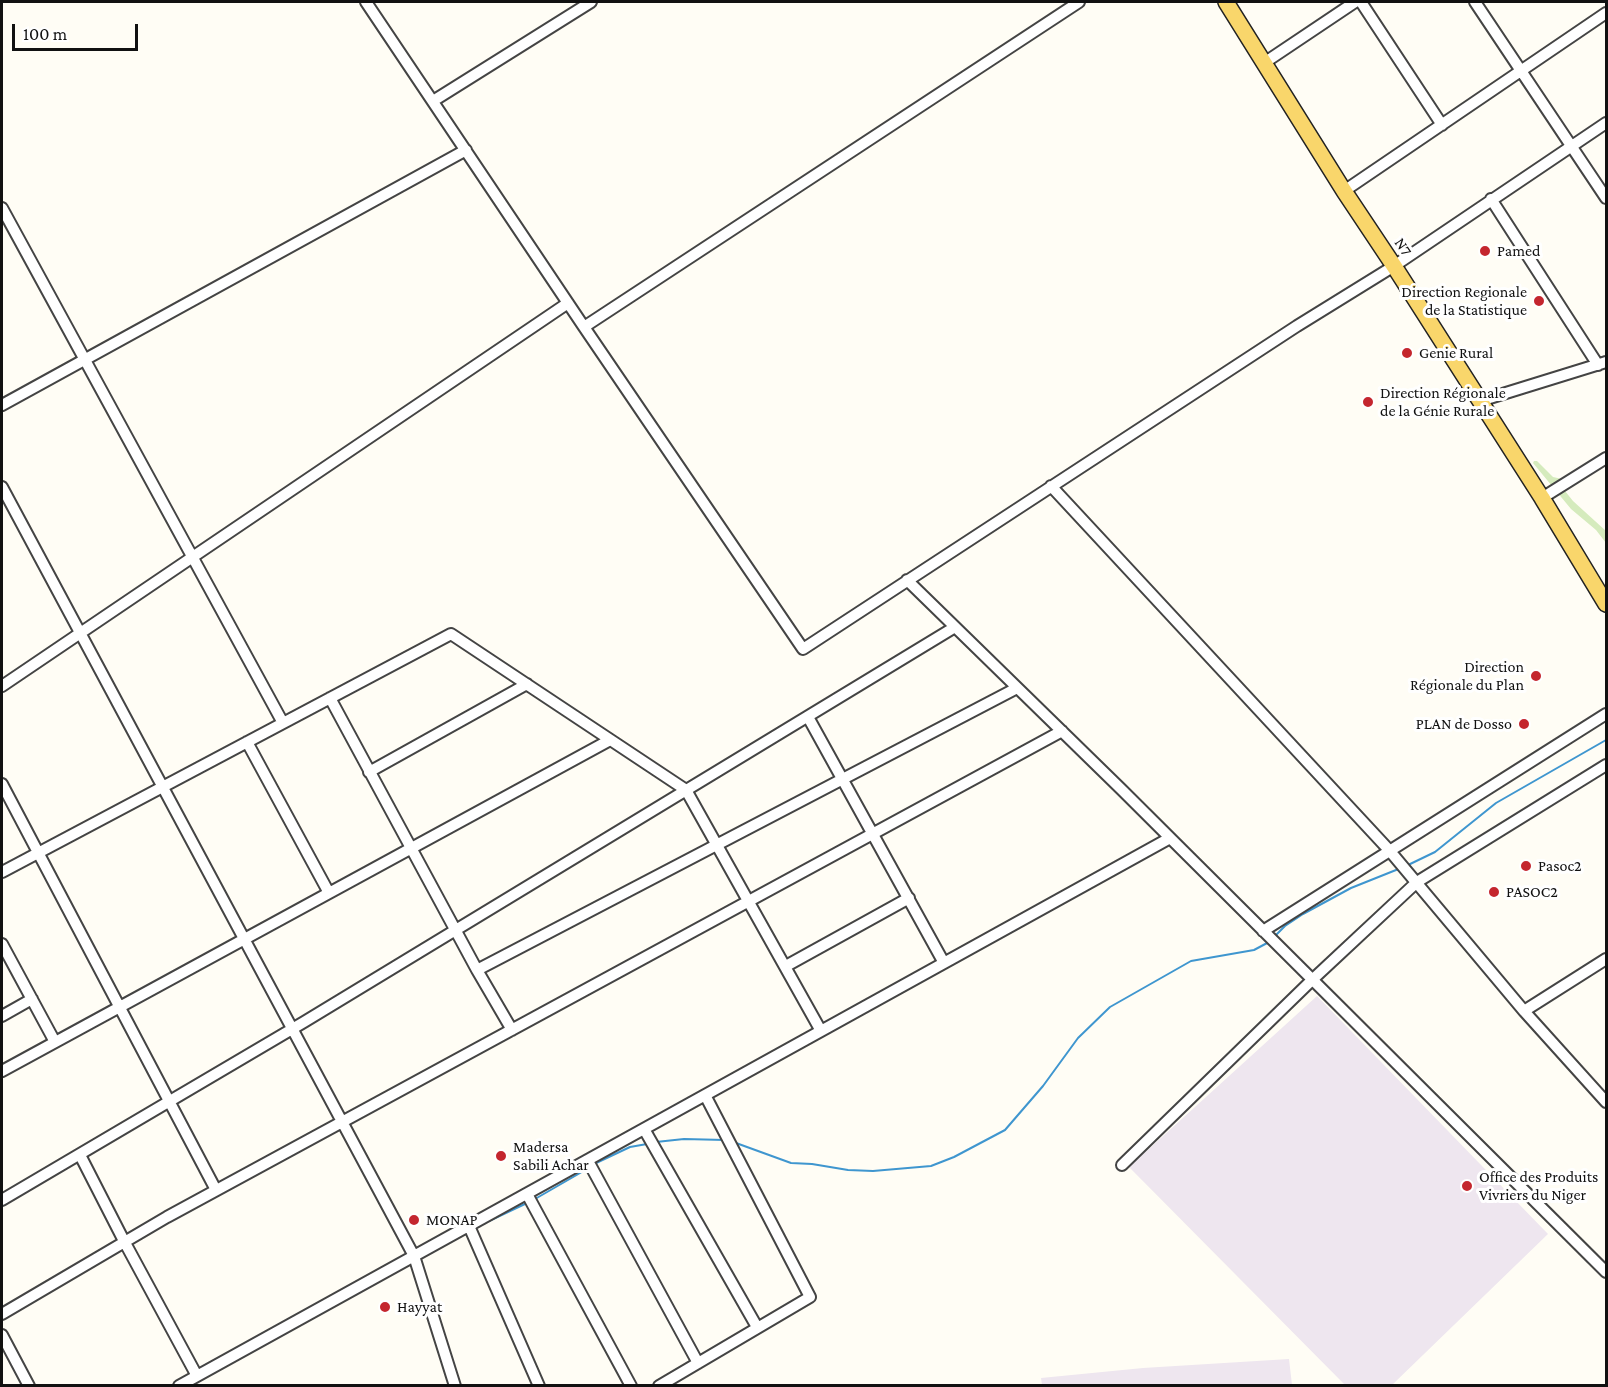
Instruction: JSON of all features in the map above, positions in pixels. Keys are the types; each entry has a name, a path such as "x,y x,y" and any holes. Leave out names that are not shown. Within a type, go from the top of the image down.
{"main road":[{"name":"N7","path":"1226,2 1344,191 1542,498 1606,604"}],"street":[{"path":"366,2 803,648 1297,326 1394,266 1606,123"},
{"path":"584,327 1079,2"},
{"path":"1264,63 1355,2"},
{"path":"1361,2 1442,124"},
{"path":"1475,2 1606,198"},
{"path":"433,101 586,3"},
{"path":"1344,191 1606,13"},
{"path":"2,405 466,150"},
{"path":"1479,401 1602,364 1491,199"},
{"path":"2,208 283,723"},
{"path":"2,686 568,303"},
{"path":"1542,498 1606,458"},
{"path":"1051,486 1389,850 1524,1011 1606,1100"},
{"path":"2,487 414,1256 451,1384"},
{"path":"907,580 1606,1272"},
{"path":"2,1200 293,1029 955,627"},
{"path":"2,872 451,634 686,790 821,1031"},
{"path":"369,772 527,684"},
{"path":"477,970 1017,688"},
{"path":"330,698 455,931 512,1030"},
{"path":"1263,931 1606,714"},
{"path":"808,717 944,963"},
{"path":"2,1314 123,1241 1062,731"},
{"path":"2,1071 610,740"},
{"path":"247,742 329,893"},
{"path":"1122,1165 1312,980 1417,882 1606,765"},
{"path":"2,784 216,1190"},
{"path":"179,1386 1170,838"},
{"path":"786,966 909,898"},
{"path":"2,944 56,1042"},
{"path":"1524,1011 1606,959"},
{"path":"2,1016 32,999"},
{"path":"659,1386 810,1297 705,1095"},
{"path":"644,1129 757,1327"},
{"path":"80,1155 123,1241 197,1376"},
{"path":"588,1161 698,1363"},
{"path":"527,1194 632,1386"},
{"path":"469,1226 539,1386"},
{"path":"2,1335 25,1384"}],"shaded area":[{"path":"1317,996 1548,1234 1392,1385 1345,1385 1129,1167"},
{"path":"1289,1359 1292,1385 1042,1385 1041,1378 1143,1368"}],"green space":[{"path":"1537,461 1553,477 1562,479 1566,486 1565,491 1573,501 1606,531 1606,543 1596,530 1571,509 1533,463"}],"waterway":[{"path":"1406,866 1435,852 1496,803 1606,740"},
{"path":"1275,936 1303,914 1351,888 1401,868"},
{"path":"736,1143 791,1163 848,1170 873,1171 931,1166 954,1157 1005,1130 1043,1086 1078,1038 1110,1007 1191,961 1254,950 1269,942"},
{"path":"656,1142 684,1139 725,1140"},
{"path":"594,1164 630,1147 647,1144"},
{"path":"535,1199 587,1169"},
{"path":"489,1221 527,1203"}],"place":[{"name":"Pamed","path":"1485,251"},
{"name":"Direction Regionale de la Statistique","path":"1539,301"},
{"name":"Genie Rural","path":"1407,353"},
{"name":"Direction Régionale de la Génie Rurale","path":"1368,402"},
{"name":"Direction Régionale du Plan","path":"1536,676"},
{"name":"PLAN de Dosso","path":"1524,724"},
{"name":"Pasoc2","path":"1526,866"},
{"name":"PASOC2","path":"1494,892"},
{"name":"Madersa Sabili Achar","path":"501,1156"},
{"name":"Office des Produits Vivriers du Niger","path":"1467,1186"},
{"name":"MONAP","path":"414,1220"},
{"name":"Hayyat","path":"385,1307"}]}
